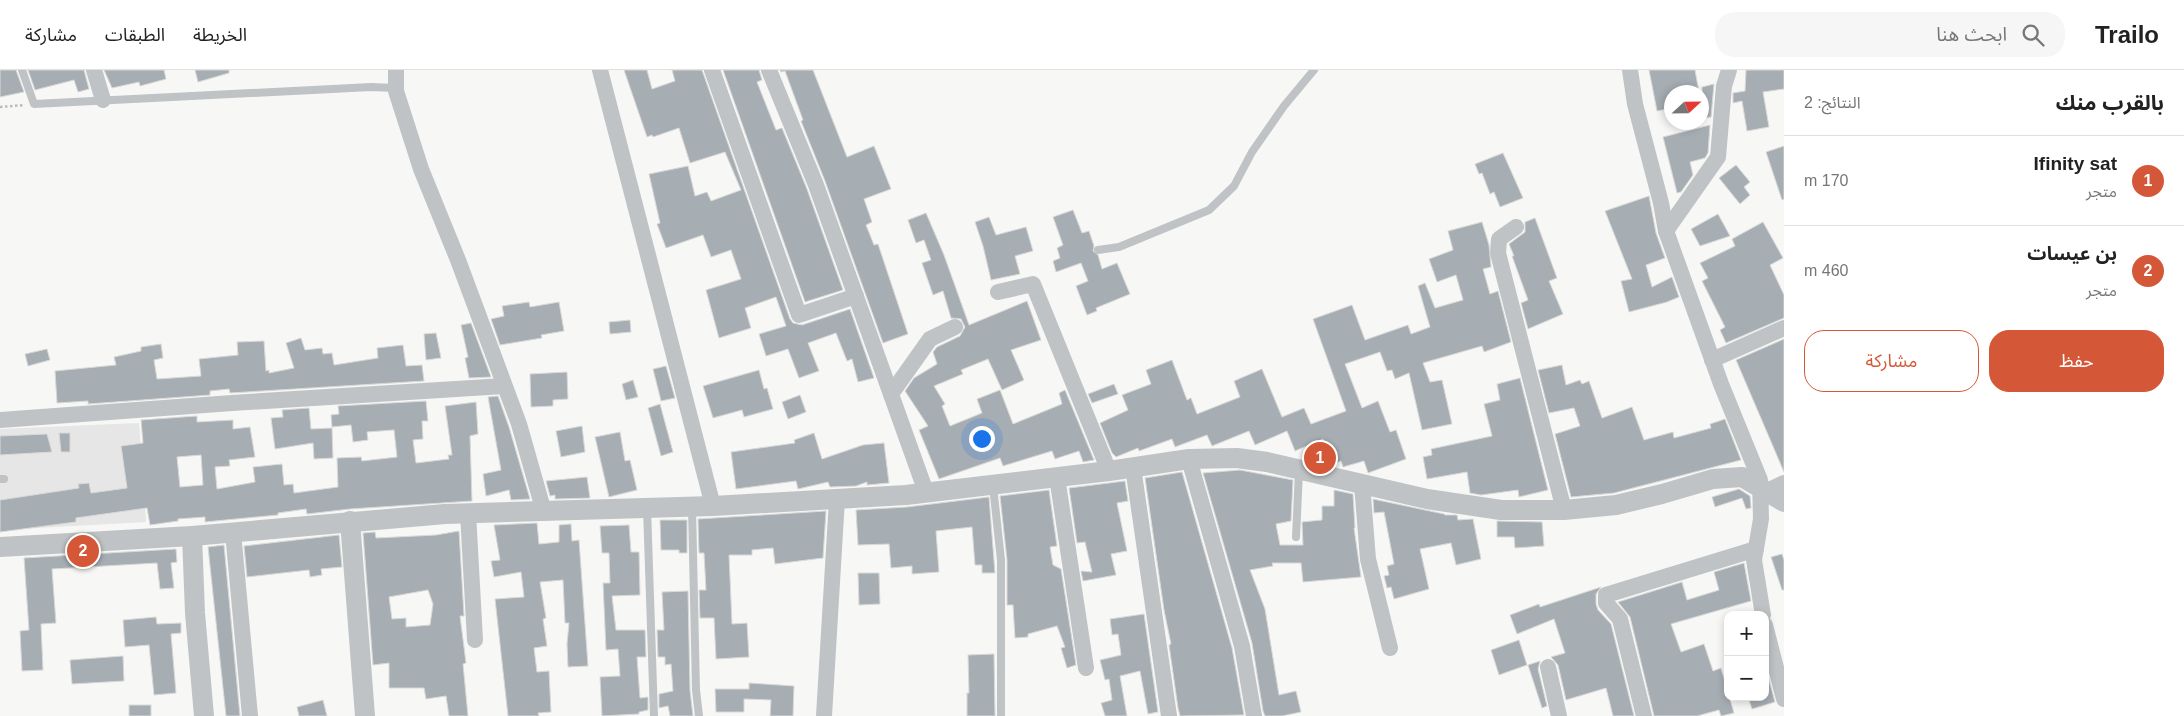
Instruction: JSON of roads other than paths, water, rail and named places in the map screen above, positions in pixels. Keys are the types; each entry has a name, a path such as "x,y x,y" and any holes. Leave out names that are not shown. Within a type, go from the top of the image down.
{"street":[{"path":"94,70 102,100"},
{"path":"396,70 396,88 421,169 458,260 519,424 544,512"},
{"path":"600,70 713,506"},
{"path":"712,70 799,315 856,296"},
{"path":"770,70 816,185 926,492"},
{"path":"1630,70 1635,104 1661,203 1666,231 1712,360 1747,445 1771,487 1784,502"},
{"path":"1666,231 1718,157 1724,86 1729,70"},
{"path":"1516,227 1499,239 1498,253 1564,510"},
{"path":"998,292 1033,284 1108,471"},
{"path":"891,394 930,339 955,327"},
{"path":"1712,360 1784,328"},
{"path":"0,420 504,386"},
{"path":"0,547 192,536 350,521 468,514 713,506 837,499 926,492 1058,477 1189,459 1237,458 1299,468 1427,499 1501,510 1564,510 1616,505 1662,494 1713,478 1742,477 1771,487"},
{"path":"1189,459 1242,646 1254,716"},
{"path":"1133,467 1169,716"},
{"path":"1058,477 1086,668"},
{"path":"1362,484 1368,559 1390,648"},
{"path":"1762,611 1754,560 1761,519 1771,487"},
{"path":"824,716 837,499"},
{"path":"468,514 475,640"},
{"path":"350,521 365,716"},
{"path":"233,532 250,716"},
{"path":"192,536 195,613 204,716"},
{"path":"1644,716 1620,619 1606,602 1606,596 1756,549"},
{"path":"1769,641 1784,699"},
{"path":"1548,667 1559,716"}],"lane":[{"path":"22,70 34,104 372,87 396,88"},
{"path":"1098,250 1119,247 1209,210 1234,186 1252,152 1273,121 1314,70"},
{"path":"1296,537 1299,468"},
{"path":"992,484 1001,560 1001,716"},
{"path":"692,506 696,690 699,716"},
{"path":"647,508 654,716"}],"place":[{"name":"Ifinity sat","path":"1320,458"},
{"name":"بن عيسات","path":"83,551"}]}
